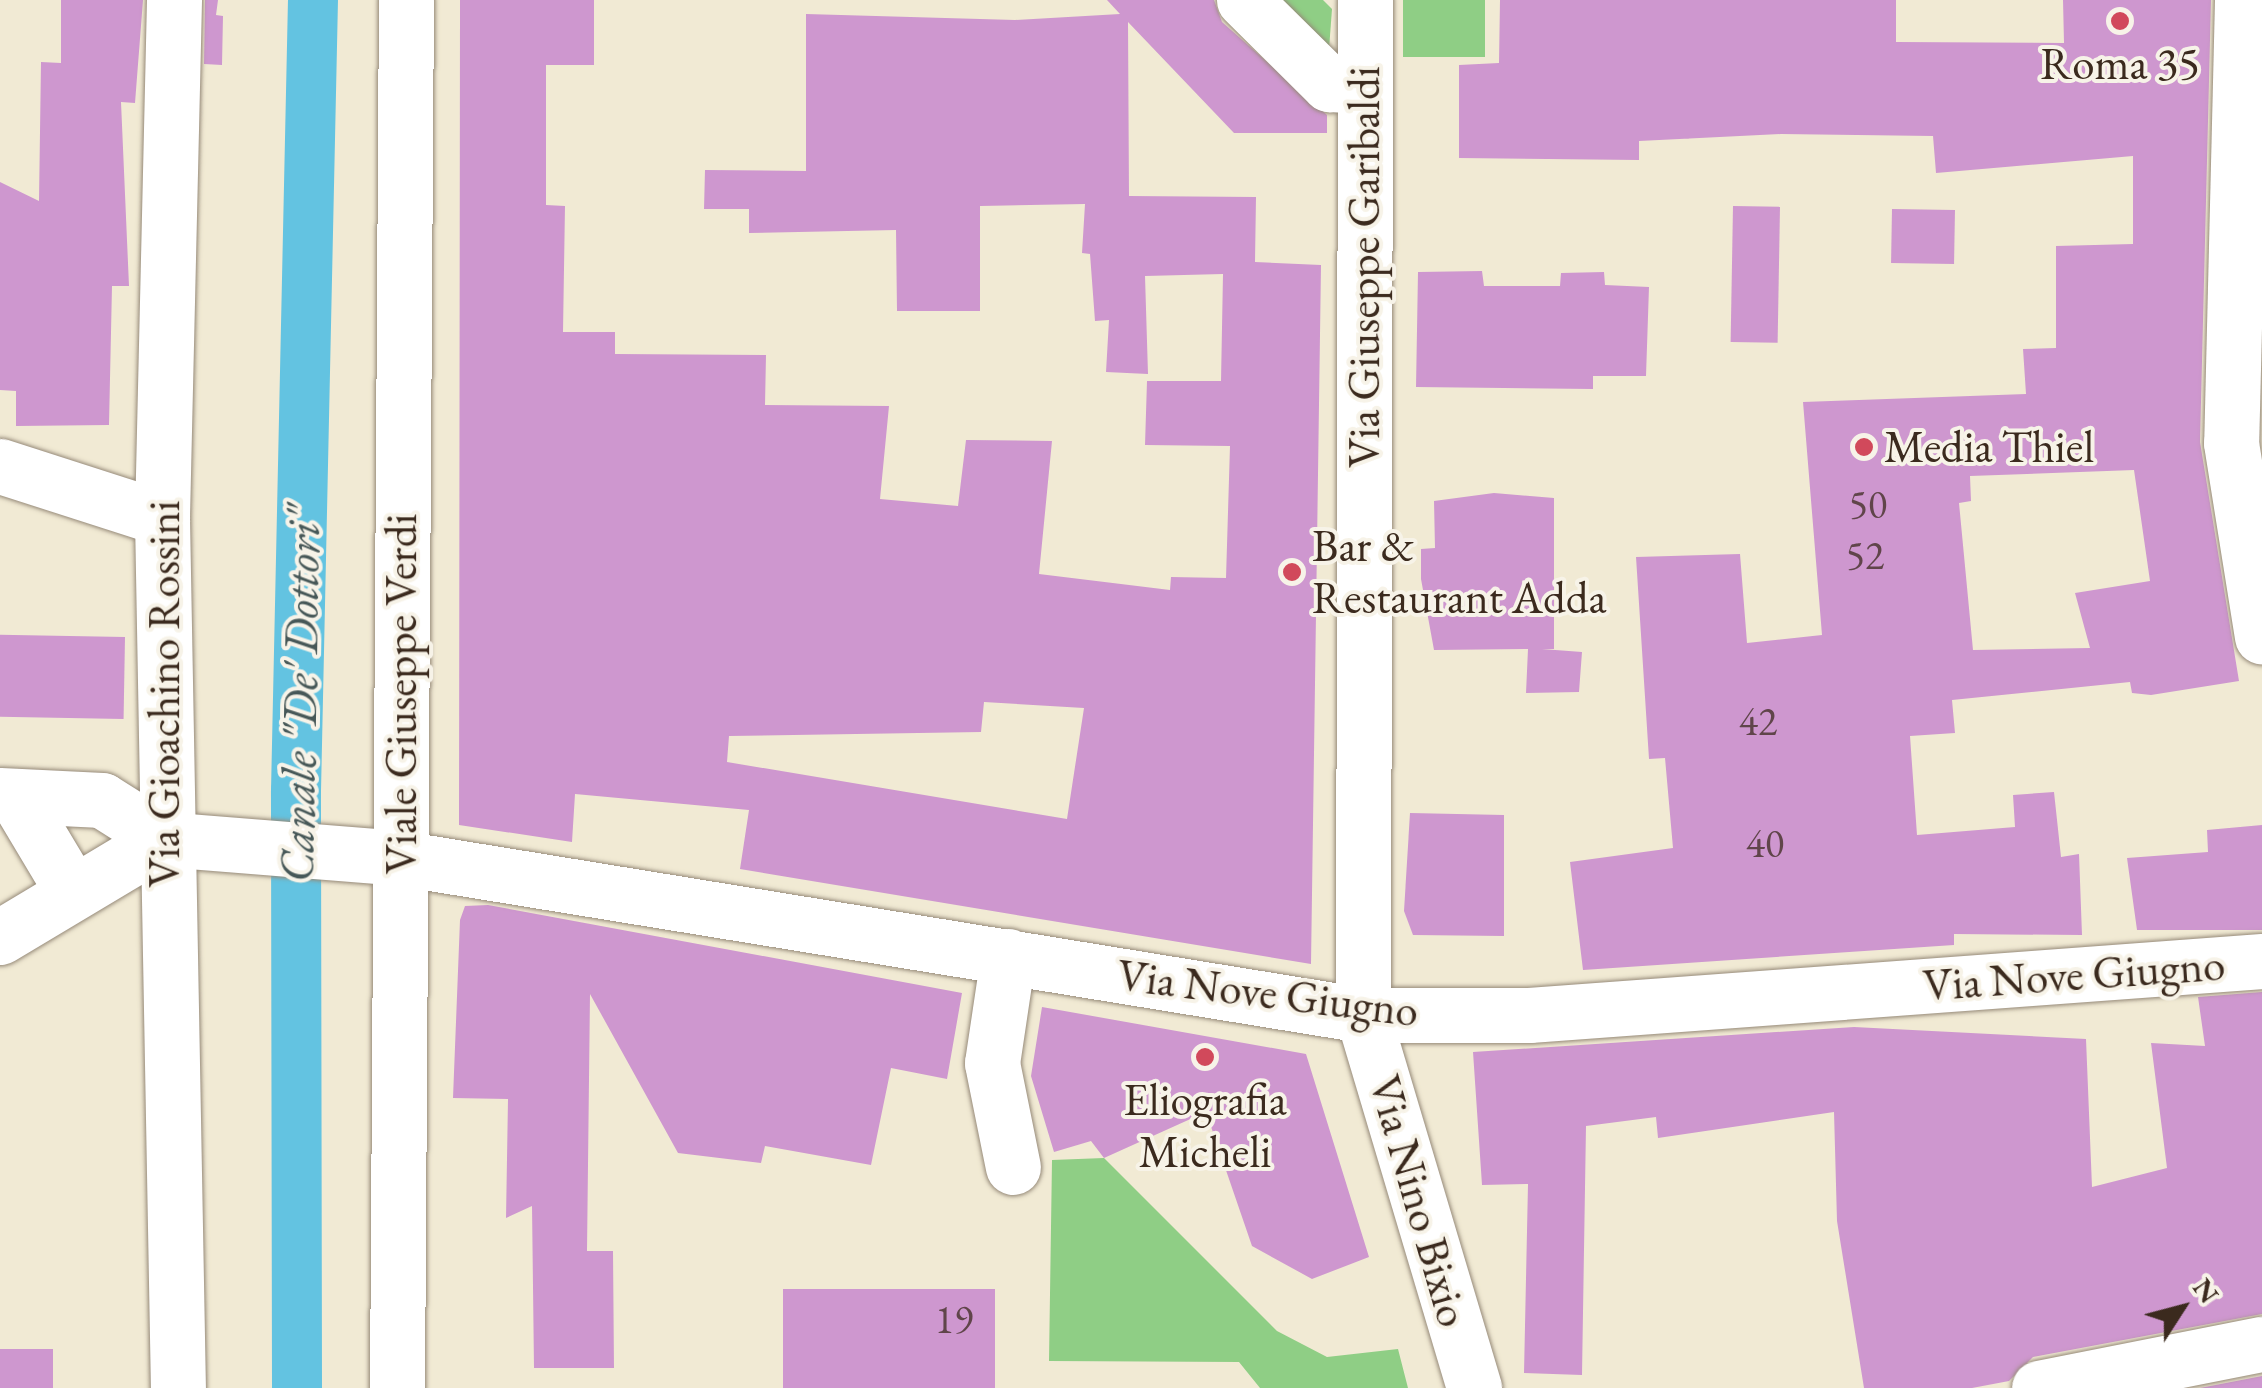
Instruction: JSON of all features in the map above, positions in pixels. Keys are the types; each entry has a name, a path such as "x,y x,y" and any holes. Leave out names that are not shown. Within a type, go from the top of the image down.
{"street":[{"name":"Via Gioachino Rossini","path":"174,0 162,518 164,839 178,1388"},
{"name":"Viale Giuseppe Verdi","path":"397,1388 406,0"},
{"path":"1244,0 1329,84 1364,86"},
{"name":"Via Giuseppe Garibaldi","path":"1364,0 1364,1015"},
{"path":"2242,0 2231,443 2262,636"},
{"path":"0,466 162,518"},
{"path":"0,936 70,889 164,839 102,800 8,796"},
{"path":"8,796 70,889"},
{"name":"Via Nove Giugno","path":"164,839 400,858 1364,1015 1529,1016 2262,961"},
{"path":"1008,956 992,1063 1013,1166"},
{"name":"Via Nino Bixio","path":"1364,1015 1474,1388"},
{"path":"2039,1388 2262,1344"}],"green space":[{"path":"1250,0 1323,0 1332,9 1327,76"},
{"path":"1403,0 1485,0 1485,57 1403,57"},
{"path":"1104,1158 1277,1331 1327,1357 1398,1349 1408,1388 1260,1388 1239,1362 1049,1361 1052,1160"}],"building":[{"path":"61,0 143,0 135,103 121,102 129,286 112,286 109,425 16,426 16,391 0,390 0,182 39,201 41,62 61,63"},
{"path":"205,0 218,0 216,15 223,16 222,65 204,64"},
{"path":"460,0 594,0 594,65 546,65 546,205 565,206 563,332 615,332 615,354 766,355 765,405 889,406 880,499 958,506 966,440 1052,441 1039,574 1170,590 1171,577 1226,578 1230,446 1145,445 1147,381 1221,381 1223,274 1145,276 1148,374 1106,372 1109,320 1095,321 1090,254 1082,253 1085,204 980,206 980,311 897,311 896,230 749,233 749,209 704,209 705,170 806,171 806,14 1015,20 1120,14 1107,0 1214,0 1222,22 1327,115 1327,133 1234,133 1128,22 1129,196 1256,197 1255,262 1321,265 1311,964 740,869 749,810 575,794 572,842 459,825","holes":["984,702 1084,708 1067,819 727,762 729,736 981,732"]},
{"path":"1500,0 1896,0 1896,42 2064,43 2063,0 2211,0 2200,442 2239,681 2151,695 2132,693 2130,682 1952,700 1955,733 1910,736 1917,835 2015,827 2013,795 2054,792 2061,857 2079,854 2082,935 1954,934 1954,945 1583,970 1570,862 1673,848 1665,758 1649,759 1636,557 1740,554 1747,643 1822,635 1803,402 2026,394 2023,349 2056,348 2056,246 2133,244 2133,156 1936,173 1933,136 1781,134 1639,141 1639,160 1459,158 1459,65 1499,63","holes":["2134,470 2150,581 2075,593 2090,648 1973,650 1959,503 1971,501 1970,476"]},
{"path":"1733,206 1780,207 1778,343 1731,342"},
{"path":"1892,209 1955,210 1954,264 1891,263"},
{"path":"1482,271 1484,286 1560,286 1561,273 1604,272 1605,285 1649,287 1646,376 1593,376 1593,389 1416,387 1418,272"},
{"path":"1494,493 1554,498 1554,649 1542,649 1582,652 1579,692 1526,693 1528,649 1434,650 1421,579 1421,549 1435,548 1434,501"},
{"path":"0,635 125,637 124,719 0,717"},
{"path":"1410,813 1504,815 1504,936 1413,935 1404,911"},
{"path":"2262,825 2262,930 2137,930 2127,858 2208,852 2207,830"},
{"path":"488,905 962,993 947,1079 891,1068 871,1165 765,1146 761,1163 678,1153 590,994 587,1251 613,1251 614,1368 534,1368 532,1206 506,1218 508,1099 453,1098 460,920 465,906"},
{"path":"2262,992 2262,1314 2033,1357 2009,1381 1972,1388 1864,1388 1837,1221 1834,1112 1658,1138 1656,1117 1586,1126 1582,1375 1524,1373 1528,1184 1482,1185 1473,1052 1854,1027 2086,1039 2092,1187 2167,1168 2151,1043 2205,1046 2198,997"},
{"path":"1042,1007 1306,1054 1369,1257 1312,1279 1252,1246 1206,1112 1104,1158 1091,1141 1054,1152 1031,1076"},
{"path":"783,1289 995,1289 995,1388 783,1388"},
{"path":"0,1349 53,1349 53,1388 0,1388"},
{"path":"2262,1376 2262,1388 2200,1388"}],"waterway":[{"name":"Canale \"De' Dottori\"","path":"297,1388 296,791 313,0"}],"place":[{"name":"Roma 35","path":"2120,21"},
{"name":"Media Thiel","path":"1864,447"},
{"name":"Bar & Restaurant Adda","path":"1292,572"},
{"name":"Eliografia Micheli","path":"1205,1057"}]}
